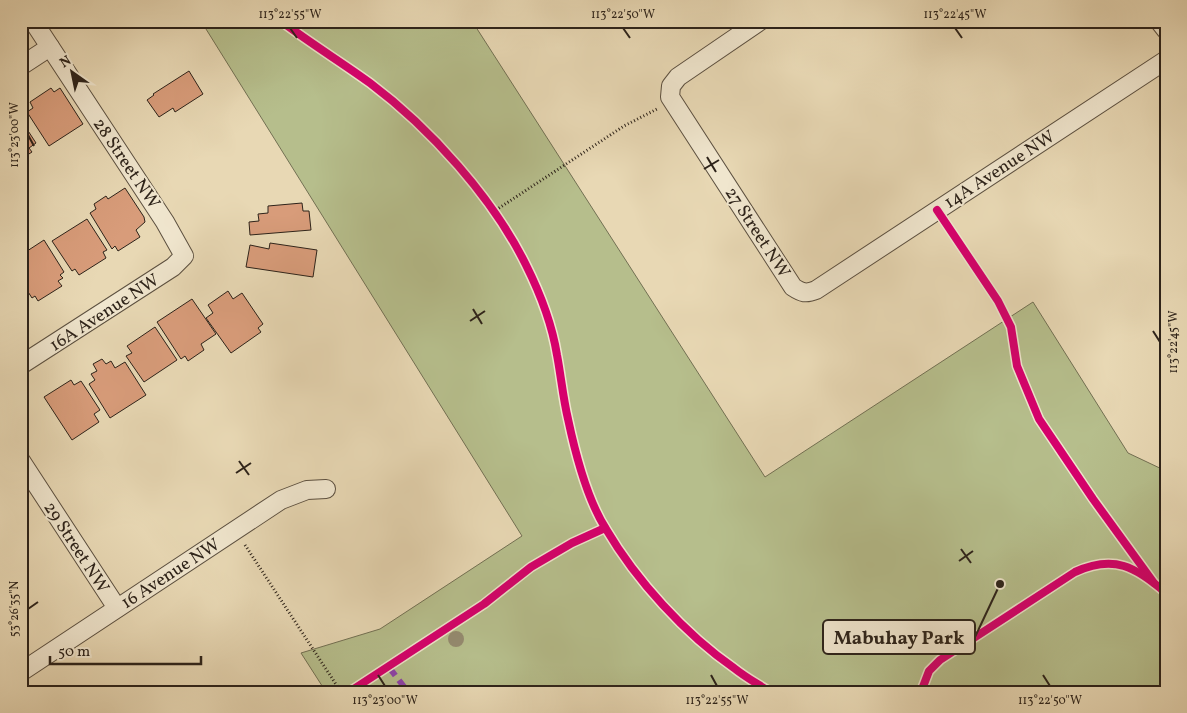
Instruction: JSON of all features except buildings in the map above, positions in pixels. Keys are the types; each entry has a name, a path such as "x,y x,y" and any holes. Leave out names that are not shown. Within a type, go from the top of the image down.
{"street":[{"name":"28 Street NW","path":"34,21 165,222 184,256"},
{"path":"672,94 678,77 688,68 760,21"},
{"path":"1159,21 1166,30"},
{"path":"21,66 50,47"},
{"name":"14A Avenue NW","path":"807,294 816,290 1166,60"},
{"name":"27 Street NW","path":"672,94 794,286 807,294"},
{"name":"16A Avenue NW","path":"21,366 173,267 184,256"},
{"name":"29 Street NW","path":"21,461 117,608"},
{"name":"16 Avenue NW","path":"21,672 281,500 307,490 326,489"}],"path":[{"path":"493,212 672,94"},
{"path":"236,530 341,692"}],"green space":[{"path":"201,21 472,21 765,477 1033,302 1128,453 1166,471 1166,692 326,692 301,653 380,629 522,536"}],"marked path":[{"path":"388,666 408,692"}],"cycle path":[{"path":"281,21 393,101 437,143 478,190 512,240 526,265 545,309 555,343 566,411 578,461 599,518 632,567 680,623 716,654 770,692"},
{"path":"937,210 998,301 1011,327 1017,366 1039,419 1093,499 1154,583"},
{"path":"349,692 484,604 531,567 572,543 605,528"},
{"path":"921,692 929,671 940,660 1075,572 1101,564 1124,566 1145,576 1166,593"}],"place":[{"name":"Mabuhay Park","path":"1000,584"}]}
